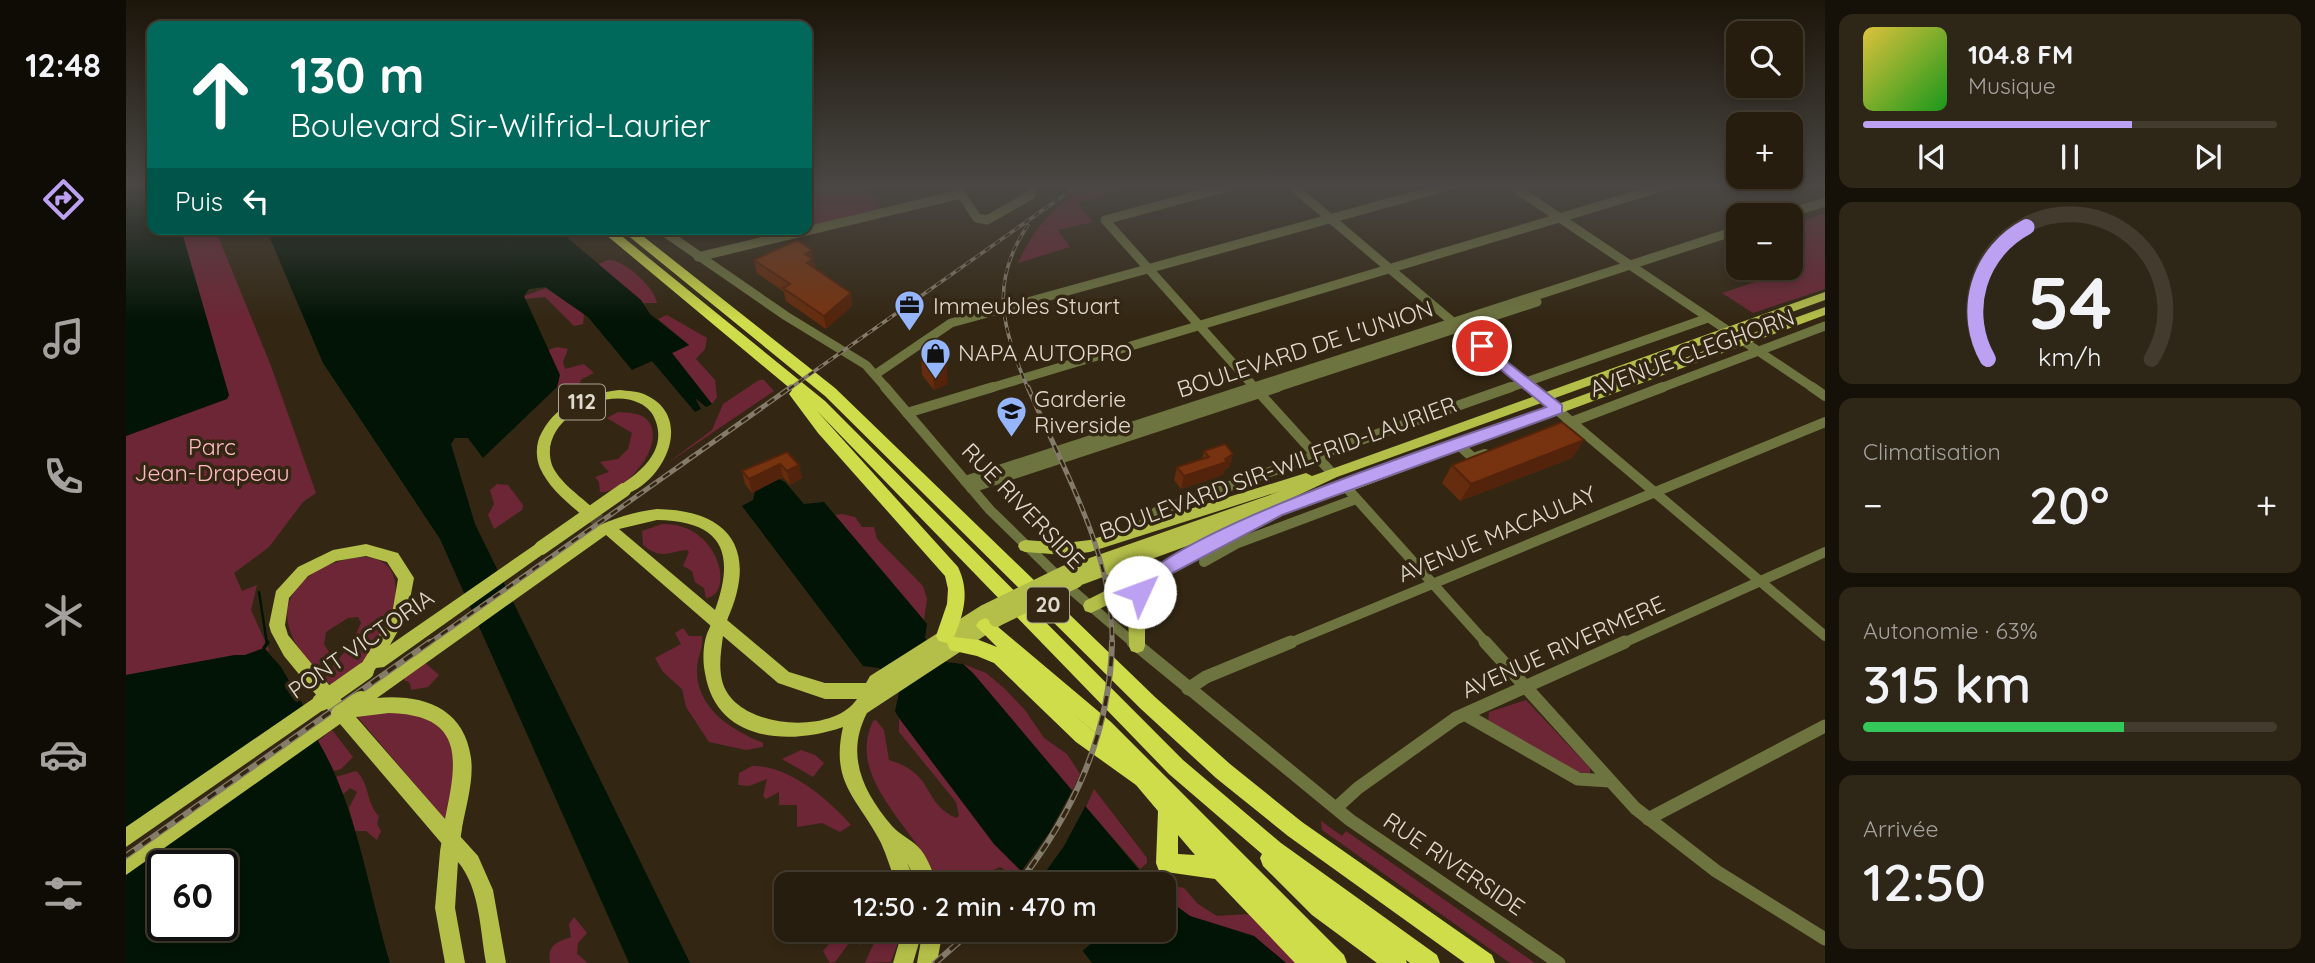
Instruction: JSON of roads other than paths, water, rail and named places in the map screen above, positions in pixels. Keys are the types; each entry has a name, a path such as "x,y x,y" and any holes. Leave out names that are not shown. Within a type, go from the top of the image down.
{"highway":[{"name":"20","path":"612,235 774,365 848,432 1130,723 1223,808 1429,963"},
{"name":"20","path":"634,235 830,392 1148,703 1230,778 1313,842 1484,963"},
{"path":"774,365 823,429 952,572 957,585 958,601 944,645 979,648 1000,657 1083,736 1143,778 1220,869 1311,963"},
{"path":"989,619 1116,740 1336,963"},
{"path":"1168,807 1167,863 1220,869"},
{"path":"1223,808 1320,907 1396,963"}],"main road":[{"name":"BOULEVARD SIR-WILFRID-LAURIER","path":"718,623 709,660 713,684 725,705 746,720 772,730 803,731 830,725 859,710 881,685 944,645 1071,577 1214,519 1300,490 1332,473 1825,296"},
{"name":"BOULEVARD SIR-WILFRID-LAURIER","path":"1071,577 1346,487 1825,311"},
{"name":"PONT VICTORIA","path":"126,838 648,471 662,450 666,431 660,411 643,398 623,395 597,397 574,406 549,428 543,442 543,457 554,478 588,512"},
{"path":"1346,487 1345,479 1364,462"},
{"path":"1024,546 1078,548 1332,473"},
{"path":"1214,519 1271,489"},
{"path":"1091,606 1276,511"},
{"name":"PONT VICTORIA","path":"126,866 556,562 619,522 654,514 688,516 715,529 729,550 732,575 718,623"},
{"path":"610,530 784,678 810,689 849,691 881,685"},
{"path":"365,671 396,622 405,589 404,570 391,554 368,549 328,558 302,573 282,598 276,623 287,648 474,868 485,899 496,963"},
{"path":"1138,646 1134,614 1136,601 1155,574"},
{"path":"347,712 388,703 408,704 432,711 450,726 458,741 462,758 449,852 445,908 455,963"},
{"path":"859,710 849,739 850,772 857,790 886,834 901,872"},
{"path":"886,834 914,856 922,872"},
{"path":"903,963 909,942"},
{"path":"928,963 931,942"}],"street":[{"path":"1114,231 1332,473"},
{"path":"876,374 948,324 1287,231"},
{"path":"1345,231 1825,636"},
{"path":"907,413 1513,231"},
{"path":"1579,231 1742,341 1825,401"},
{"name":"BOULEVARD DE L'UNION","path":"1633,268 1726,234"},
{"name":"RUE RIVERSIDE","path":"668,235 795,322 854,356 876,374 1024,546 1091,606 1188,689 1336,808 1559,963"},
{"path":"698,257 783,235"},
{"name":"BOULEVARD DE L'UNION","path":"968,484 1456,324 1726,241"},
{"path":"1139,531 1151,514 1708,318"},
{"name":"AVENUE CLEGHORN","path":"1554,428 1825,326"},
{"path":"1756,351 1825,396"},
{"name":"AVENUE MACAULAY","path":"1188,689 1206,677 1825,422"},
{"path":"1459,445 1473,458 1493,451"},
{"path":"1346,487 1524,687 1648,819 1716,871 1825,939"},
{"path":"1204,562 1238,543 1356,499"},
{"name":"AVENUE RIVERMERE","path":"1336,808 1366,783 1466,715 1825,552"},
{"path":"1466,715 1578,779 1610,781"},
{"path":"1648,819 1825,726"}],"waterway":[{"path":"259,592 267,644"},
{"path":"264,648 267,644"}],"tunnel":[{"path":"588,512 610,530"}],"railway":[{"path":"789,389 1013,231"},
{"path":"1024,231 1008,267 1004,307 1006,326 1028,389"},
{"path":"428,644 791,387"},
{"path":"1028,387 1084,512 1095,544 1110,610 1112,643"},
{"path":"126,856 430,642"},
{"path":"1027,872 1056,829 1085,770 1104,708 1112,643"},
{"path":"935,963 959,942"}],"place":[{"name":"Immeubles Stuart","path":"910,333"},
{"name":"NAPA AUTOPRO","path":"935,380"},
{"name":"Garderie Riverside","path":"1011,439"}],"park label":[{"name":"Parc Jean-Drapeau","path":"212,460"}]}
